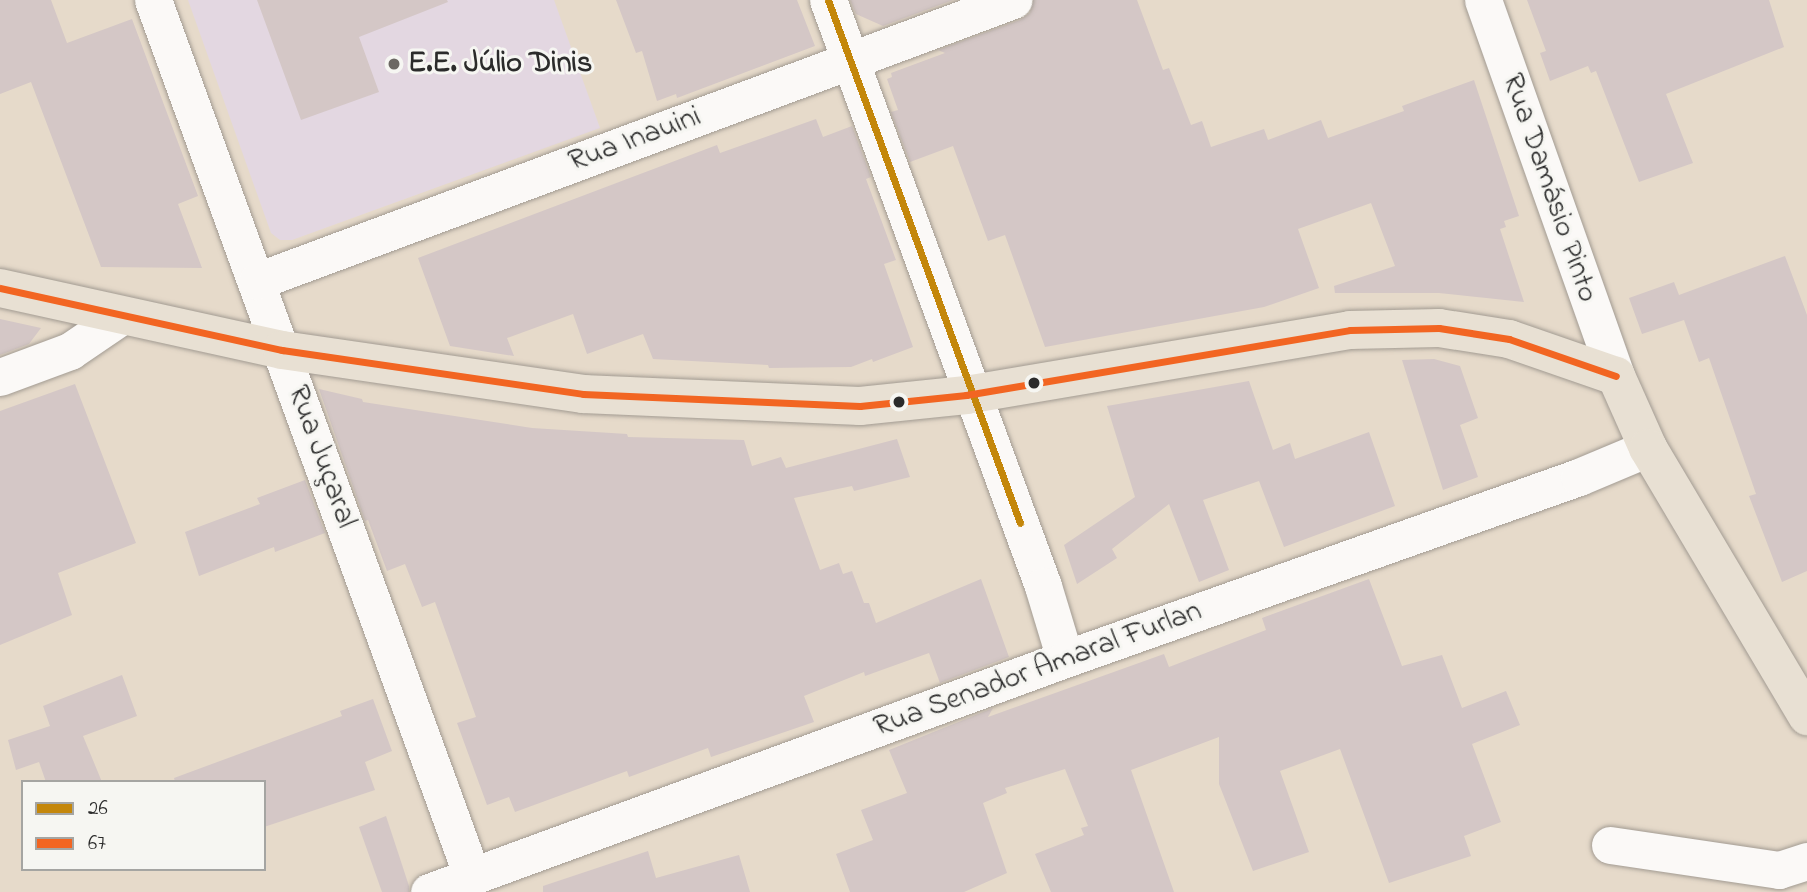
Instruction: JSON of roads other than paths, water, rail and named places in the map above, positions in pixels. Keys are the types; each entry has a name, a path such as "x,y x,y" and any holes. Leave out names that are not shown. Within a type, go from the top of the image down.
{"main road":[{"path":"0,288 282,350 583,394 860,406 974,394 1350,330 1438,328 1509,339 1616,376 1648,448 1807,716"}],"street":[{"name":"Rua Juçaral","path":"153,0 472,876"},
{"path":"828,0 974,394 1043,586 1065,659"},
{"name":"Rua Inauini","path":"257,281 1013,0"},
{"name":"Rua Damásio Pinto","path":"1483,0 1616,376"},
{"path":"0,377 70,351 123,315"},
{"name":"Rua Senador Amaral Furlan","path":"429,892 1065,659 1579,477 1648,448"},
{"path":"1610,845 1779,870 1807,861"}],"place":[{"name":"E.E. Júlio Dinis","path":"394,64"}]}
